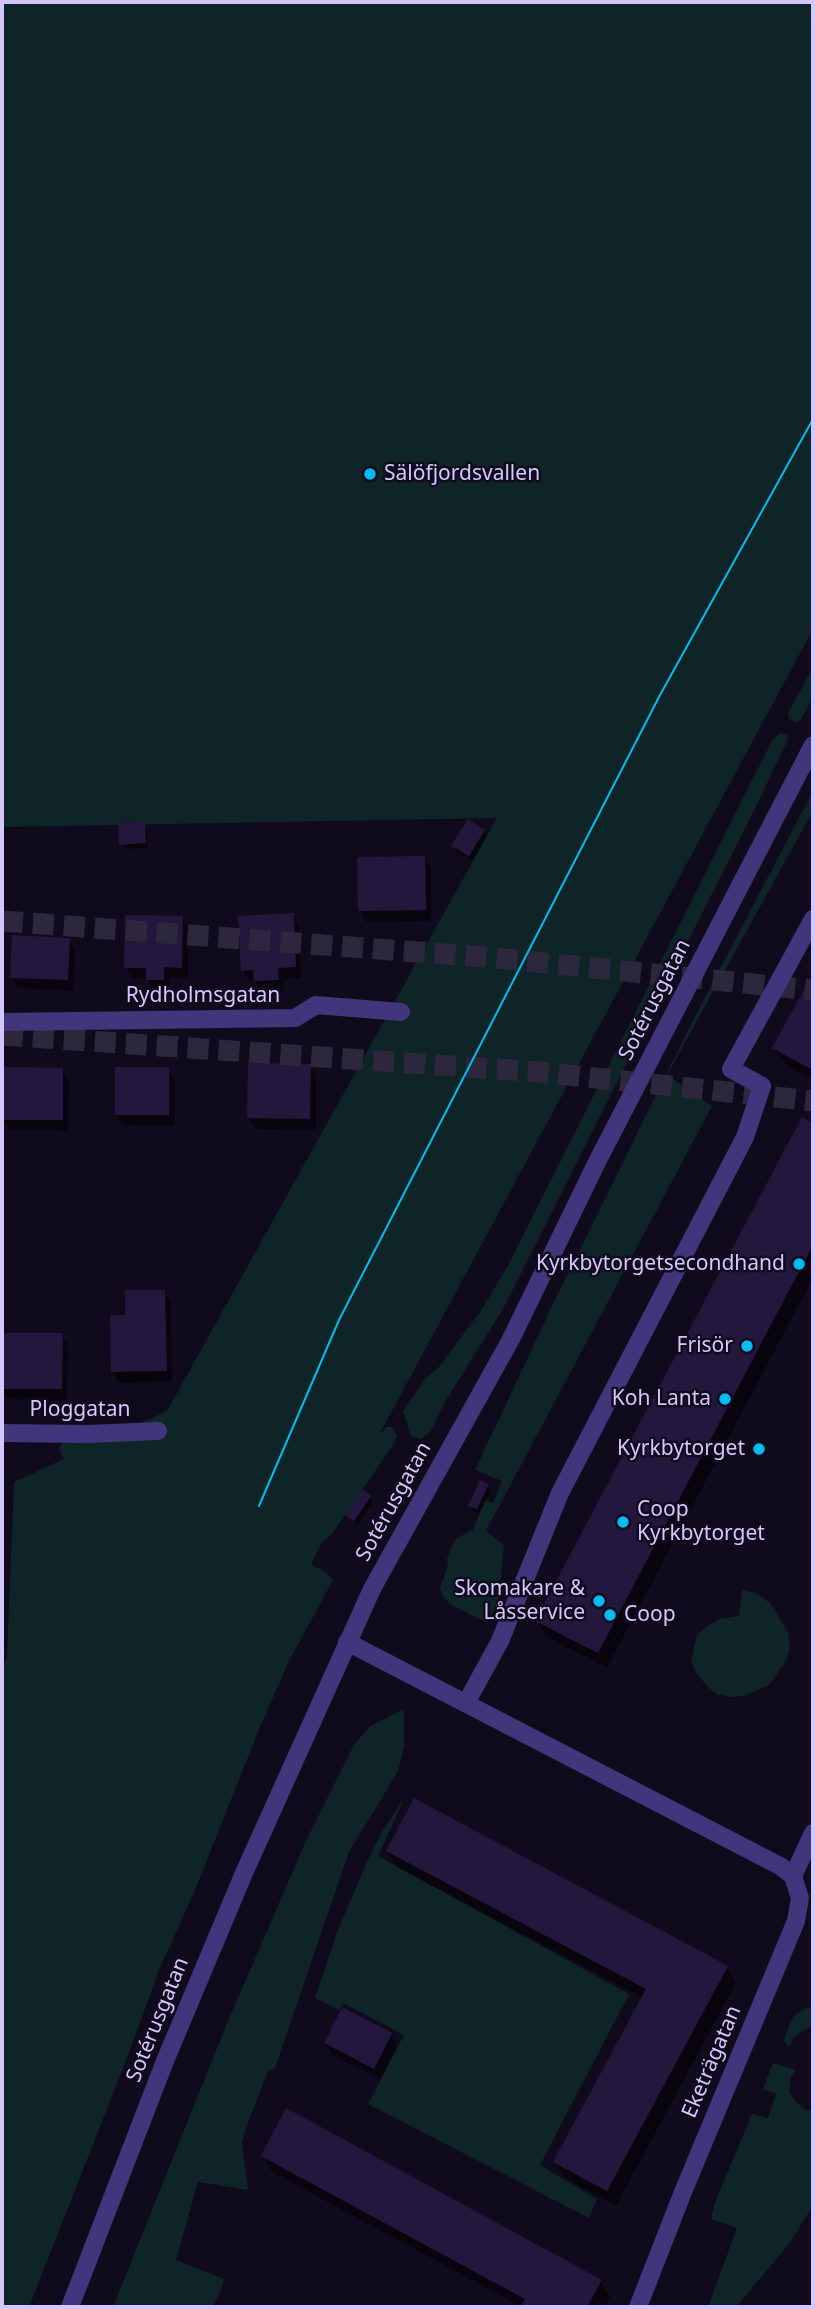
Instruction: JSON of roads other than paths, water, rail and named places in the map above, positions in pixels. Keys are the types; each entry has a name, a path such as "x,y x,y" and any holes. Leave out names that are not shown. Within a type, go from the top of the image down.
{"street":[{"name":"Sotérusgatan","path":"70,2307 175,2036 244,1873 372,1589 511,1339 617,1123 813,745"},
{"path":"466,1703 500,1641 560,1493 745,1137 762,1086 731,1069 813,919"},
{"name":"Rydholmsgatan","path":"2,1022 295,1018 316,1005 401,1012"},
{"name":"Ploggatan","path":"2,1433 158,1432"},
{"path":"347,1642 780,1866 793,1876 813,1833"},
{"name":"Eketrägatan","path":"638,2307 796,1921 800,1898 793,1876"}],"tunnel":[{"path":"2,921 485,957 813,990"},
{"path":"2,1035 539,1072 813,1101"}],"tram line":[{"path":"259,1506 339,1320 660,695 813,419"}],"place":[{"name":"Sälöfjordsvallen","path":"370,474"},
{"name":"Kyrkbytorgetsecondhand","path":"799,1264"},
{"name":"Frisör","path":"747,1346"},
{"name":"Koh Lanta","path":"725,1399"},
{"name":"Kyrkbytorget","path":"759,1449"},
{"name":"Coop Kyrkbytorget","path":"623,1522"},
{"name":"Skomakare & Låsservice","path":"599,1601"},
{"name":"Coop","path":"610,1615"}]}
